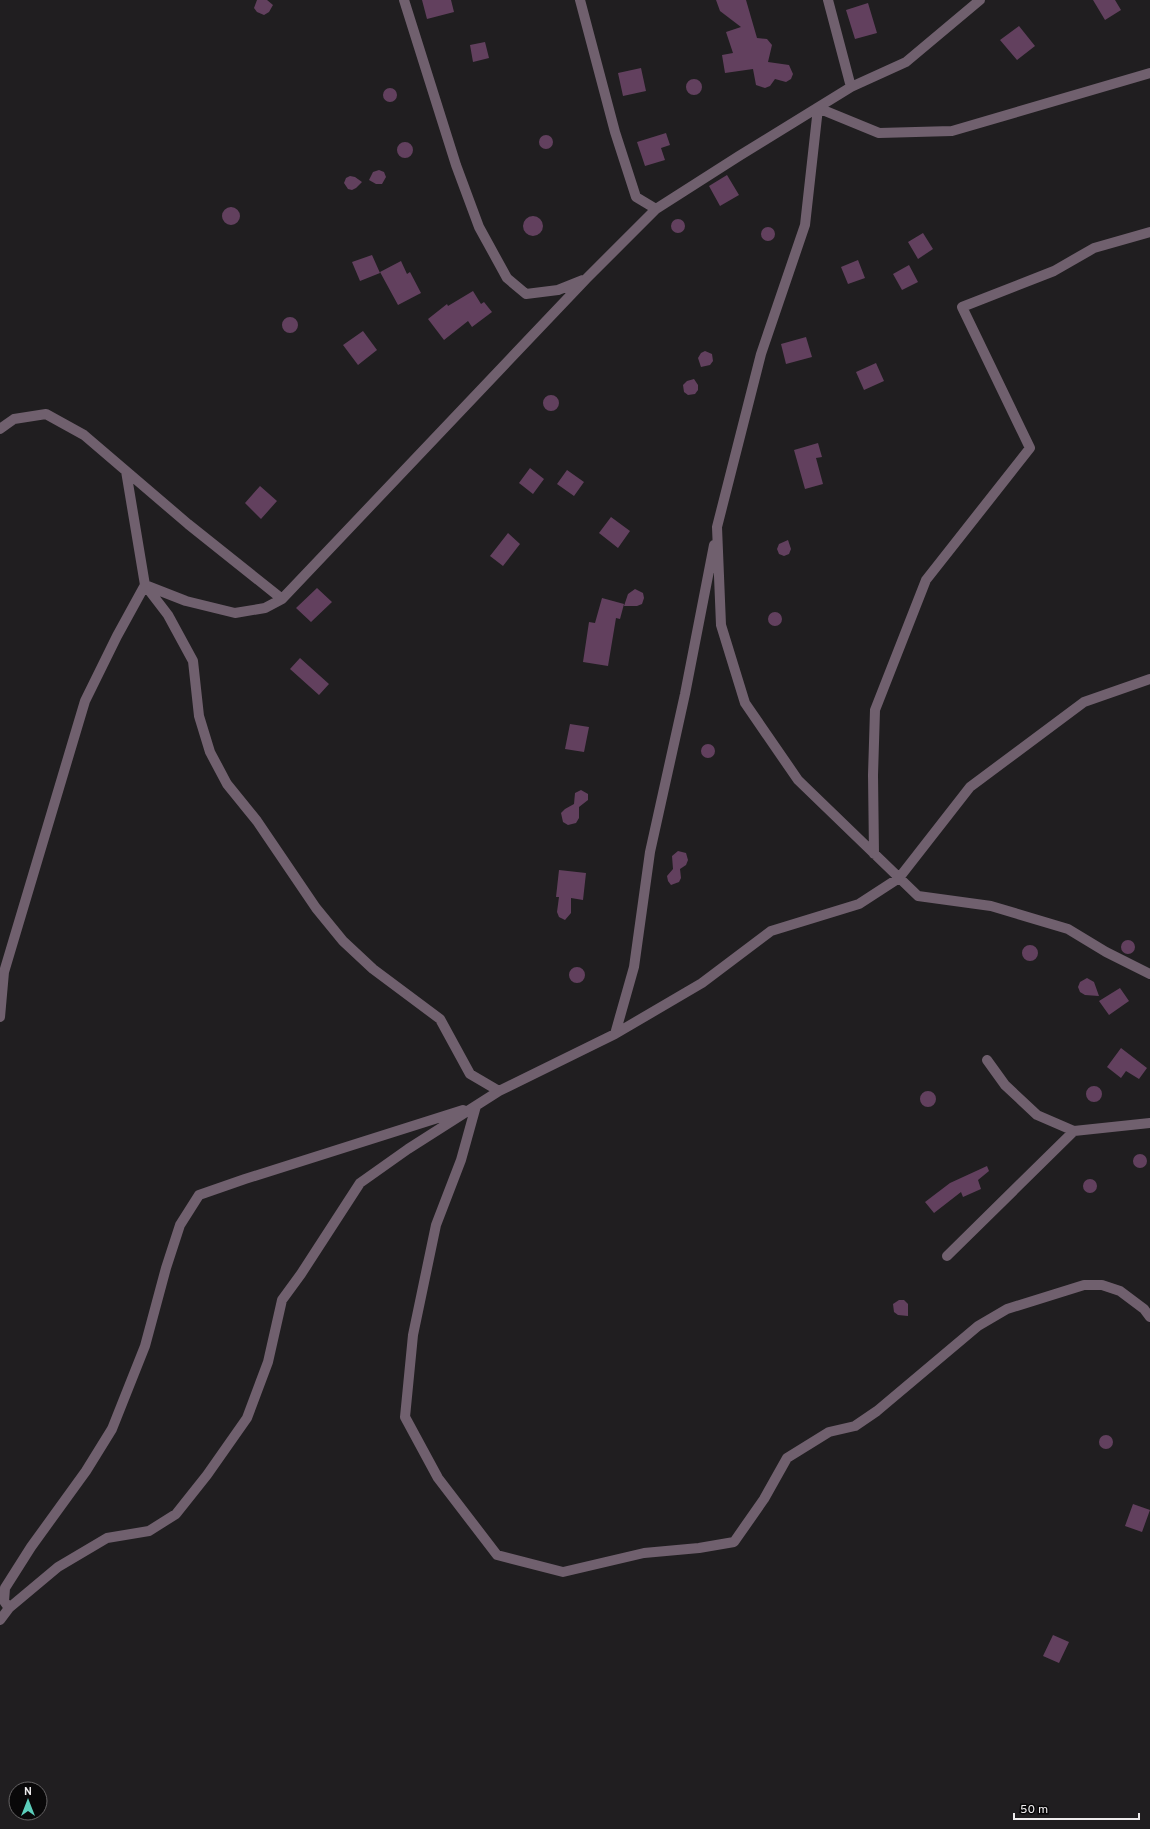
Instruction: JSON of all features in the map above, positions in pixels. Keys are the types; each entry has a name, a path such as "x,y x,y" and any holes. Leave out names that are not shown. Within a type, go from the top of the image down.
{"street":[{"path":"404,0 456,165 479,227 507,278 526,294 558,290 586,279"},
{"path":"580,0 615,132 636,197 656,209"},
{"path":"828,0 851,87"},
{"path":"145,585 186,601 234,613 266,608 282,599 586,279 656,209 851,87 906,62 980,0"},
{"path":"818,108 879,133 952,131 1150,73"},
{"path":"615,1034 634,967 650,852 685,694 717,527 761,354 805,225 818,108"},
{"path":"874,854 873,775 875,710 926,580 1030,448 962,307 1054,271 1094,248 1150,232"},
{"path":"0,429 14,419 46,414 84,435 188,524 282,599"},
{"path":"126,471 145,585 168,615 192,660 199,716 210,752 227,784 258,821 316,908 343,942 373,969 440,1020 470,1074 499,1091"},
{"path":"717,527 721,625 745,703 798,780 918,896 991,906 1068,929 1106,952 1150,974"},
{"path":"0,1016 4,972 85,701 117,636 145,585"},
{"path":"0,1620 8,1608 58,1567 107,1538 149,1531 176,1514 207,1475 247,1418 268,1362 282,1300 301,1274 360,1183 408,1149 499,1091 615,1034 702,983 771,931 859,904 899,878 970,787 1084,702 1150,679"},
{"path":"987,1060 1005,1085 1037,1115 1074,1131 1150,1123"},
{"path":"476,1106 461,1160 436,1225 414,1335 405,1417 438,1478 497,1555 564,1572 644,1553 699,1548 734,1542 764,1499 787,1458 829,1432 855,1426 877,1411 978,1326 1007,1309 1084,1285 1102,1285 1120,1291 1144,1309 1150,1317"},
{"path":"8,1608 4,1601 5,1588 31,1547 86,1471 112,1429 145,1346 166,1268 180,1225 199,1196 245,1178 476,1106"},
{"path":"947,1256 1074,1131"}],"building":[{"path":"257,0 267,0 273,5 269,12 264,15 257,12 254,8"},
{"path":"422,0 451,0 454,12 427,19"},
{"path":"716,0 746,0 757,38 767,39 772,45 768,62 789,65 793,74 791,79 786,82 775,79 770,86 765,88 756,85 753,69 725,73 722,55 733,53 726,32 741,27 720,11"},
{"path":"1093,0 1115,0 1121,10 1105,20"},
{"path":"868,3 877,33 855,39 846,10"},
{"path":"1019,26 1035,46 1017,60 1000,40"},
{"path":"485,42 489,58 473,62 470,45"},
{"path":"641,68 646,91 623,96 618,73"},
{"path":"691,79 697,79 702,84 700,93 697,95 691,95 686,90 686,84"},
{"path":"387,88 393,88 397,92 397,98 393,102 387,102 383,98 383,92"},
{"path":"666,133 670,145 661,148 665,160 645,166 637,142"},
{"path":"543,135 549,135 553,139 553,145 549,149 543,149 539,145 539,139"},
{"path":"405,142 411,144 413,150 411,156 405,158 399,156 397,150 399,144"},
{"path":"379,170 384,172 386,177 382,184 376,184 369,180 373,172"},
{"path":"727,175 739,195 720,206 709,186"},
{"path":"350,176 355,177 362,182 352,190 348,189 344,183 346,178"},
{"path":"231,207 237,210 240,216 237,222 231,225 225,222 222,216 225,210"},
{"path":"533,216 540,219 543,226 540,233 533,236 526,233 523,226 526,219"},
{"path":"675,219 681,219 685,223 685,229 681,233 675,233 671,229 671,223"},
{"path":"765,227 771,227 775,231 775,237 771,241 765,241 761,237 761,231"},
{"path":"923,233 933,249 918,259 908,242"},
{"path":"372,255 380,273 360,281 352,262"},
{"path":"858,260 865,278 848,284 841,267"},
{"path":"401,261 407,274 410,272 421,293 398,305 380,272"},
{"path":"909,265 918,282 902,290 893,274"},
{"path":"473,291 481,304 484,302 492,312 472,327 468,321 444,340 428,319 447,304 448,306"},
{"path":"290,317 296,319 298,325 296,331 290,333 284,331 282,325 284,319"},
{"path":"363,331 377,350 358,365 343,345"},
{"path":"806,337 812,357 786,364 781,344"},
{"path":"705,351 712,354 713,361 710,365 701,367 698,358 701,353"},
{"path":"876,363 884,381 864,390 856,372"},
{"path":"694,379 698,385 698,390 695,394 688,395 684,392 683,385 687,381"},
{"path":"548,395 554,395 559,400 557,409 554,411 548,411 543,406 543,400"},
{"path":"818,443 822,457 816,458 823,484 805,489 794,450"},
{"path":"530,468 544,479 533,494 519,483"},
{"path":"567,470 584,482 574,496 557,484"},
{"path":"260,486 277,501 261,519 245,503"},
{"path":"611,517 630,531 618,548 599,533"},
{"path":"508,533 520,544 503,566 490,556"},
{"path":"788,540 791,549 789,554 784,556 779,554 777,549 779,544"},
{"path":"317,588 332,602 311,622 296,608"},
{"path":"635,589 643,593 644,598 642,604 637,606 624,606 628,594"},
{"path":"602,598 624,604 620,619 616,618 608,666 583,662 589,622 595,623"},
{"path":"772,612 778,612 782,616 782,622 778,626 772,626 768,622 768,616"},
{"path":"300,658 329,684 319,695 290,669"},
{"path":"570,724 589,727 584,752 565,749"},
{"path":"708,744 713,746 715,751 713,756 708,758 703,756 701,751 703,746"},
{"path":"581,790 588,794 588,800 579,807 579,818 576,823 568,825 563,822 561,813 574,804 575,793"},
{"path":"678,851 686,853 688,860 686,865 680,869 681,878 679,882 671,885 667,876 673,869 672,856"},
{"path":"559,870 586,873 583,900 571,898 571,913 565,920 559,917 557,912 559,897 556,897"},
{"path":"1128,940 1133,942 1135,947 1133,952 1128,954 1123,952 1121,947 1123,942"},
{"path":"1027,945 1033,945 1038,950 1036,959 1033,961 1027,961 1022,956 1022,950"},
{"path":"577,967 583,969 585,975 583,981 577,983 571,981 569,975 571,969"},
{"path":"1087,978 1094,982 1099,996 1085,995 1080,992 1078,987 1080,982"},
{"path":"1120,988 1129,1001 1109,1015 1099,1001"},
{"path":"1121,1048 1147,1068 1139,1079 1126,1071 1121,1078 1107,1067"},
{"path":"1091,1086 1097,1086 1102,1091 1100,1100 1097,1102 1091,1102 1086,1097 1086,1091"},
{"path":"928,1091 934,1093 936,1099 934,1105 928,1107 922,1105 920,1099 922,1093"},
{"path":"1137,1154 1143,1154 1147,1158 1147,1164 1143,1168 1137,1168 1133,1164 1133,1158"},
{"path":"987,1166 989,1171 978,1180 981,1189 963,1197 961,1192 934,1213 925,1202 950,1183"},
{"path":"1090,1179 1095,1181 1097,1186 1095,1191 1090,1193 1085,1191 1083,1186 1085,1181"},
{"path":"899,1300 904,1300 908,1304 908,1316 898,1315 894,1312 893,1304"},
{"path":"1103,1435 1109,1435 1113,1439 1113,1445 1109,1449 1103,1449 1099,1445 1099,1439"},
{"path":"1133,1504 1150,1510 1142,1532 1125,1526"},
{"path":"1053,1635 1069,1642 1059,1663 1043,1656"}]}
